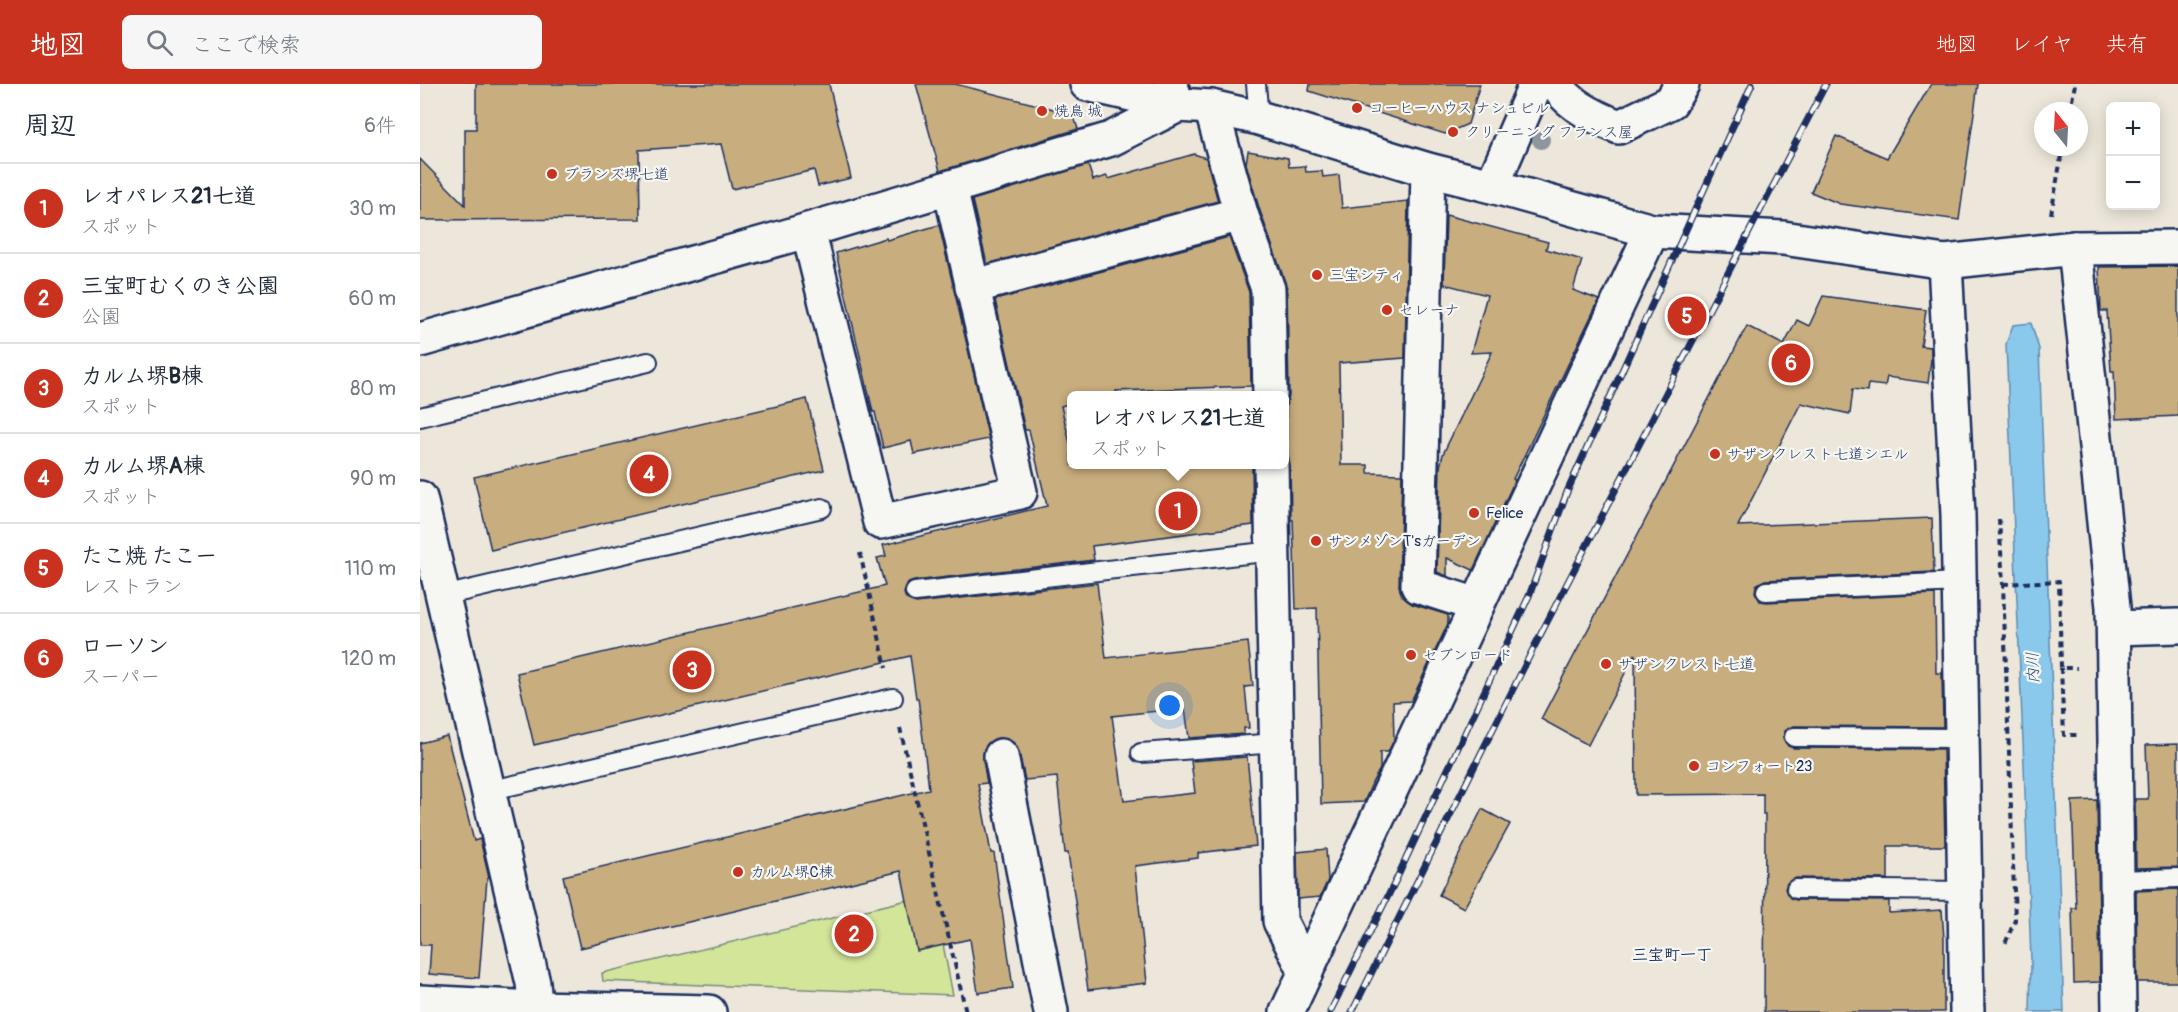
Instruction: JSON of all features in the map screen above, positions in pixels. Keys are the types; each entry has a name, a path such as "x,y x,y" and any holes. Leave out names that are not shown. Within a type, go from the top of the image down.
{"street":[{"path":"1087,84 1174,95 1428,170 1652,231 1783,238 1945,262 2061,250 2178,247"},
{"path":"1492,186 1536,84"},
{"path":"1557,84 1561,92 1595,118 1619,127 1671,102 1682,84"},
{"path":"420,340 808,230 1111,139 1174,95"},
{"path":"1211,107 1241,214 1268,289 1270,391"},
{"path":"1428,170 1418,586 1477,605"},
{"path":"808,230 880,522 1020,492 950,188"},
{"path":"972,287 1241,214"},
{"path":"1287,1012 1652,231"},
{"path":"2061,250 2114,628 2119,1012"},
{"path":"1945,262 1958,515 1967,1012"},
{"path":"1271,469 1280,921 1306,972"},
{"path":"420,498 533,983 536,1010"},
{"path":"2114,628 2178,626"},
{"path":"1001,756 1051,1012"},
{"path":"420,1002 536,1010 709,1012"}],"lane":[{"path":"1256,84 1258,118"},
{"path":"420,417 648,362"},
{"path":"443,596 822,508"},
{"path":"915,592 1273,551"},
{"path":"1766,591 1959,582"},
{"path":"488,791 893,699"},
{"path":"1794,737 1962,738"},
{"path":"1141,753 1277,743"},
{"path":"2117,880 2178,878"},
{"path":"1796,889 1966,891"}],"path":[{"path":"2072,102 2075,84"},
{"path":"2061,156 2051,212 2061,250"},
{"path":"859,549 966,1012"},
{"path":"2003,584 2059,581 2064,735 2069,736"},
{"path":"2061,668 2078,668"}],"green space":[{"path":"933,894 953,995 603,981 602,973"}],"water":[{"name":"内川","path":"2031,323 2039,349 2064,1012 2030,1012 2031,961 2024,765 2006,344 2013,325"}],"building":[{"path":"476,84 829,84 851,178 818,186 814,170 732,189 721,144 639,150 640,219 420,220 420,159 465,205 465,129 476,129"},
{"path":"916,84 955,84 1073,114 1078,129 940,171"},
{"path":"1310,84 1480,84 1468,124 1445,134 1309,91"},
{"path":"1931,84 1978,84 1959,220 1840,204 1811,192 1836,136 1887,158"},
{"path":"1248,151 1288,158 1289,167 1305,166 1306,172 1322,171 1323,177 1339,175 1342,208 1408,201 1405,358 1339,363 1341,465 1368,465 1368,473 1402,474 1399,586 1402,596 1412,604 1448,615 1448,624 1411,701 1393,702 1394,740 1388,752 1380,752 1380,769 1364,802 1321,804 1317,608 1296,609 1289,460 1287,288 1246,164"},
{"path":"1194,154 1206,158 1218,201 987,264 972,200 1088,165 1093,180 1107,176 1108,179"},
{"path":"1446,215 1548,242 1546,249 1582,260 1573,290 1599,300 1513,479 1515,480 1473,570 1447,558 1447,576 1437,572 1440,467 1443,454 1492,352 1471,353 1487,295 1444,284"},
{"path":"939,225 989,439 914,454 911,441 883,448 836,253"},
{"path":"1229,237 1249,292 1251,386 1067,391 1067,404 1061,406 1067,431 1067,469 1252,469 1253,525 1092,546 1094,560 914,581 908,583 904,593 906,599 916,603 1097,583 1106,658 1248,642 1253,686 1245,687 1249,728 1244,728 1244,734 1189,738 1185,708 1112,716 1124,801 1195,793 1191,761 1247,757 1256,846 1198,853 1198,858 1135,866 1147,983 1088,990 1068,853 1065,853 1057,777 1025,780 1015,744 1008,739 998,738 989,742 984,749 983,760 987,783 978,784 991,853 994,853 1013,988 978,993 970,939 917,951 901,871 580,948 563,876 929,789 918,698 916,698 910,656 534,745 517,673 885,586 877,558 886,556 883,545 1047,506 1029,430 1025,430 995,300"},
{"path":"2178,266 2178,416 2116,419 2114,371 2111,371 2107,311 2101,311 2099,267"},
{"path":"1823,296 1926,310 1921,346 1931,347 1928,383 1887,377 1885,386 1868,384 1867,391 1853,389 1850,414 1801,403 1738,526 1932,518 1934,572 1765,580 1756,585 1755,592 1760,601 1767,602 1935,594 1936,673 1942,673 1943,727 1794,726 1785,731 1783,738 1788,746 1794,748 1943,749 1945,846 1888,846 1888,879 1796,878 1787,883 1785,889 1790,898 1796,900 1889,901 1889,913 1942,910 1944,1012 1764,1012 1765,814 1763,814 1763,794 1636,795 1635,654 1588,745 1541,719 1747,326 1784,345 1797,320 1809,326"},
{"path":"807,399 824,470 491,550 474,477"},
{"path":"447,736 474,841 480,839 489,878 487,879 479,978 429,974 431,945 420,945 420,743"},
{"path":"2178,744 2178,867 2136,868 2135,799 2148,799 2146,745"},
{"path":"2097,800 2100,982 2074,983 2072,908 2076,908 2072,801"},
{"path":"1482,809 1510,824 1464,908 1439,895"},
{"path":"1326,849 1328,880 1320,897 1298,899 1297,852"},
{"path":"2178,889 2178,982 2137,982 2136,891"}],"railway":[{"path":"1330,1012 1396,880 1529,596 1567,492 1752,84"},
{"path":"1352,1012 1532,651 1826,84"}],"place":[{"name":"コーヒーハウス ナシュビル","path":"1357,108"},
{"name":"焼鳥 城","path":"1042,111"},
{"name":"クリーニング フランス屋","path":"1453,132"},
{"name":"ブランズ堺七道","path":"552,174"},
{"name":"三宝シティ","path":"1317,275"},
{"name":"セレーナ","path":"1387,310"},
{"name":"たこ焼 たこー","path":"1687,316"},
{"name":"ローソン","path":"1791,363"},
{"name":"サザンクレスト七道シエル","path":"1715,454"},
{"name":"カルム堺A棟","path":"649,474"},
{"name":"レオパレス21七道","path":"1178,511"},
{"name":"Felice","path":"1474,513"},
{"name":"サンメゾンT'sガーデン","path":"1316,541"},
{"name":"セブンロード","path":"1411,655"},
{"name":"サザンクレスト七道","path":"1606,664"},
{"name":"カルム堺B棟","path":"692,670"},
{"name":"コンフォート23","path":"1694,766"},
{"name":"カルム堺C棟","path":"738,872"},
{"name":"三宝町むくのき公園","path":"854,934"}],"district":[{"name":"三宝町一丁","path":"1672,955"}]}
